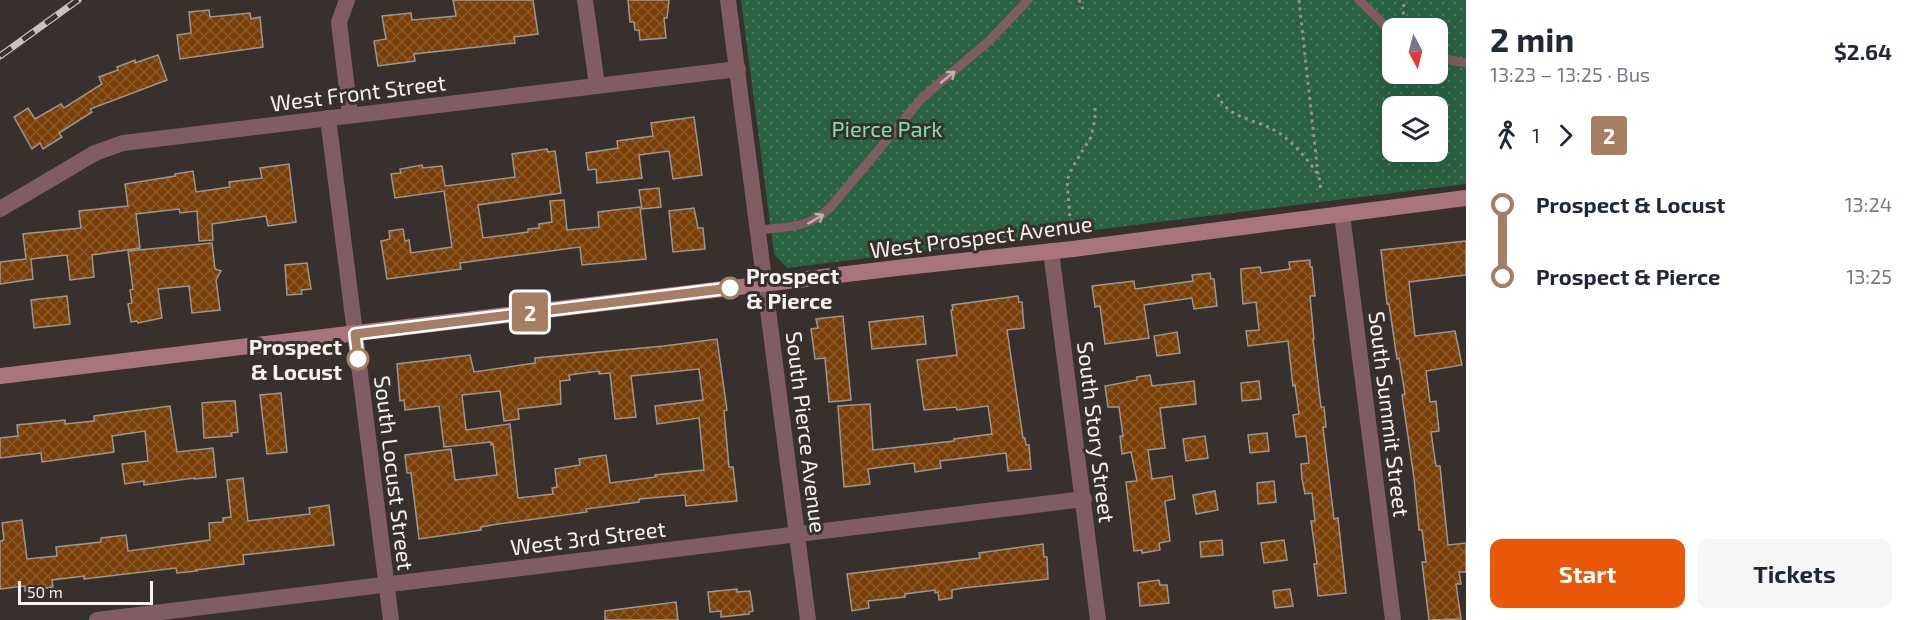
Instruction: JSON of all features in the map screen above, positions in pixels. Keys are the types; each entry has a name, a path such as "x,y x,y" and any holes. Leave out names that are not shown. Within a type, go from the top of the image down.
{"main road":[{"name":"West Prospect Avenue","path":"0,376 1051,251 1466,198"}],"street":[{"path":"347,0 339,22 350,116"},
{"path":"585,0 597,85"},
{"name":"South Pierce Avenue","path":"728,0 808,620"},
{"name":"West Front Street","path":"0,209 108,147 123,143 738,69"},
{"name":"South Locust Street","path":"328,118 391,620"},
{"name":"South Summit Street","path":"1342,214 1393,620"},
{"name":"South Story Street","path":"1051,251 1098,620"},
{"name":"West 3rd Street","path":"97,620 1084,499"}],"lane":[{"path":"759,230 808,224 819,218 847,189 922,98 989,41 1028,0"},
{"path":"1359,0 1382,22"},
{"path":"1448,59 1466,63"}],"path":[{"path":"1079,0 1083,9"},
{"path":"1299,0 1321,191"},
{"path":"1402,18 1404,0"},
{"path":"1218,94 1222,105 1228,110 1277,132 1318,174"},
{"path":"1071,231 1067,181 1072,168 1091,137 1095,108"},
{"path":"1024,227 1026,238"}],"green space":[{"name":"Pierce Park","path":"741,0 1466,0 1466,184 787,268 774,254"}],"building":[{"path":"453,0 533,0 538,34 514,37 515,43 414,54 415,61 378,66 374,41 386,39 382,16 411,13 412,20 456,16"},
{"path":"628,0 669,0 667,18 664,18 666,38 640,40 639,30 635,30 634,22 630,22"},
{"path":"209,10 210,17 250,13 251,19 260,17 263,47 180,59 177,35 191,33 189,12"},
{"path":"158,55 167,80 90,109 92,112 59,133 62,137 43,149 40,143 32,149 14,117 28,108 35,119 61,104 64,108 102,84 99,77 135,60 135,63"},
{"path":"694,117 702,175 673,179 669,151 639,155 642,178 597,183 596,169 588,170 586,153 618,148 617,141 653,136 651,123"},
{"path":"547,149 548,152 555,151 561,193 478,205 483,238 528,232 528,229 539,228 539,224 552,222 550,201 564,200 567,230 599,227 598,212 640,207 646,259 582,265 580,247 460,263 461,269 387,279 381,241 390,239 389,231 403,229 405,241 409,240 411,253 452,247 444,191 395,198 391,174 401,173 400,169 422,165 423,168 442,166 445,186 515,177 512,154"},
{"path":"289,164 296,222 268,226 266,216 212,224 213,240 199,241 197,211 180,213 179,209 136,214 140,248 92,255 94,277 70,280 67,255 31,259 33,279 0,284 0,262 26,259 23,234 81,228 79,211 128,206 125,184 193,171 196,192 230,187 229,182 262,178 260,168"},
{"path":"659,188 661,207 642,209 639,190"},
{"path":"694,208 698,228 703,228 705,249 673,252 669,211"},
{"path":"1466,241 1466,275 1409,282 1415,336 1455,331 1462,365 1426,371 1430,402 1436,401 1439,431 1431,432 1436,466 1440,466 1448,545 1466,543 1466,572 1459,572 1461,584 1456,584 1461,619 1429,620 1422,562 1426,562 1422,530 1419,530 1402,395 1405,394 1389,304 1387,304 1381,250"},
{"path":"212,243 215,269 221,271 216,280 220,310 192,313 189,286 158,289 162,318 138,323 137,321 131,322 128,304 132,303 130,290 133,289 128,251"},
{"path":"1310,260 1315,296 1310,296 1313,339 1321,407 1324,407 1326,427 1323,427 1334,519 1338,518 1346,593 1318,596 1314,564 1317,564 1311,521 1315,521 1312,493 1305,494 1302,479 1301,464 1309,463 1306,436 1296,437 1293,415 1299,414 1288,341 1248,346 1246,331 1259,330 1256,302 1243,304 1241,276 1241,269 1260,267 1261,273 1290,269 1289,262"},
{"path":"307,263 311,289 301,290 302,294 287,295 285,265"},
{"path":"1210,273 1211,279 1214,279 1217,306 1194,309 1192,298 1144,305 1149,338 1105,344 1100,306 1095,307 1092,286 1134,281 1135,289 1193,281 1192,275"},
{"path":"67,296 70,324 34,328 31,300"},
{"path":"1018,296 1019,302 1022,302 1024,328 1007,330 1023,438 1025,438 1026,445 1029,445 1031,469 1008,471 1006,453 940,461 941,468 915,472 914,463 868,469 870,484 844,487 838,406 870,404 873,450 954,441 954,439 992,434 988,406 957,410 956,407 924,410 917,360 957,355 952,305"},
{"path":"843,316 851,400 829,402 825,358 815,359 811,329 818,328 816,319"},
{"path":"923,316 926,344 872,349 869,322"},
{"path":"1177,332 1180,353 1157,356 1154,336"},
{"path":"717,339 727,410 724,411 729,467 733,467 737,501 686,506 685,495 639,499 639,502 586,509 587,512 498,524 481,527 481,530 419,539 411,473 407,473 405,455 451,449 455,480 497,475 491,442 444,447 439,406 405,410 404,400 400,401 397,364 470,355 474,372 535,363 535,358","holes":["699,369 703,400 655,406 657,424 699,418 704,470 610,483 606,455 579,459 580,465 555,469 557,487 552,488 553,494 518,498 510,424 466,430 462,395 500,391 504,421 519,419 518,409 561,404 560,381 570,380 569,375 599,371 599,374 610,373 615,419 636,417 631,376"]},
{"path":"1150,375 1152,386 1194,381 1196,404 1160,408 1165,448 1148,450 1152,479 1172,476 1175,499 1165,501 1170,541 1159,543 1160,550 1142,553 1142,550 1134,551 1126,482 1137,481 1131,452 1122,454 1120,436 1123,436 1119,407 1108,407 1105,386"},
{"path":"1259,381 1261,399 1242,401 1241,383"},
{"path":"281,393 287,452 267,454 260,395"},
{"path":"235,401 238,432 231,433 232,436 204,438 202,403"},
{"path":"170,406 177,452 213,448 216,477 144,485 144,481 125,484 122,464 148,461 145,431 112,436 114,452 42,462 41,453 0,458 0,438 18,436 17,425 65,420 65,424 94,421 94,416"},
{"path":"1267,433 1269,451 1250,453 1248,435"},
{"path":"1205,436 1208,458 1186,461 1183,439"},
{"path":"243,478 248,521 310,514 309,508 329,505 334,545 243,555 244,564 197,571 177,573 176,568 84,579 84,576 52,580 53,587 25,591 25,586 0,589 0,541 4,540 2,523 22,520 27,559 57,556 56,547 101,542 101,538 126,535 128,551 210,540 209,523 223,522 223,518 231,517 227,480"},
{"path":"1274,481 1276,502 1258,504 1257,483"},
{"path":"1215,491 1218,510 1196,514 1193,495"},
{"path":"1222,540 1223,555 1201,557 1200,542"},
{"path":"1284,540 1287,560 1264,563 1261,543"},
{"path":"1043,544 1044,557 1047,557 1048,579 952,590 952,598 939,600 938,592 935,593 935,590 905,594 905,597 868,601 869,608 852,611 847,574 980,558 979,553"},
{"path":"1159,580 1160,585 1167,585 1169,603 1140,606 1138,583"},
{"path":"737,589 737,592 750,591 753,611 749,614 721,617 721,611 710,612 708,592"},
{"path":"1290,589 1293,606 1275,608 1273,591"},
{"path":"676,602 678,620 605,620 605,611"}],"railway":[{"path":"0,56 78,0"}],"bus line":[{"name":"2","path":"358,359 355,334 730,288"}],"place":[{"name":"Prospect & Pierce","path":"730,288"},
{"name":"Prospect & Locust","path":"358,359"}]}
